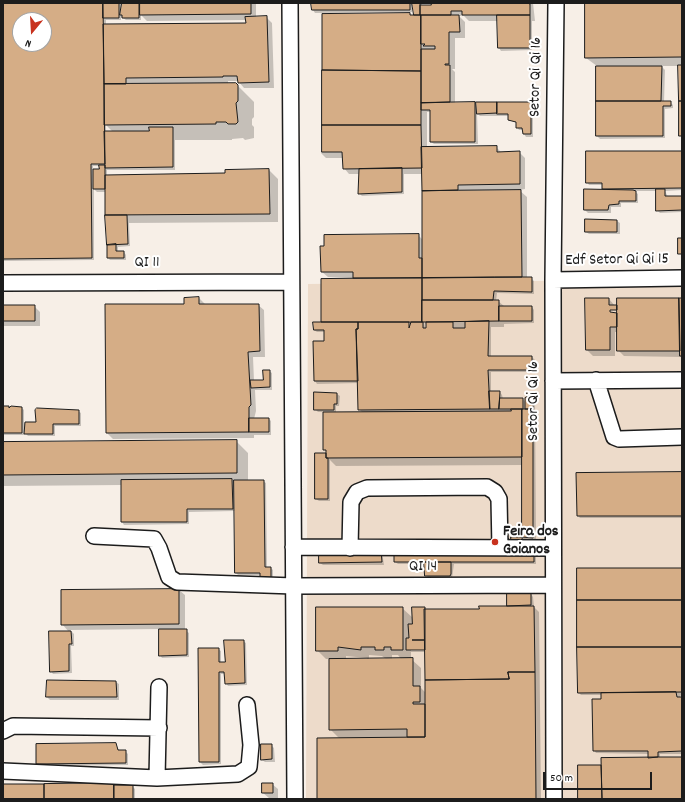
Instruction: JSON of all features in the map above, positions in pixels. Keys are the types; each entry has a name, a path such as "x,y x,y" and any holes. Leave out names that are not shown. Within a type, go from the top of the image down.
{"street":[{"path":"290,3 295,799"},
{"name":"Setor Qi Qi 16","path":"554,799 553,280 556,3"},
{"name":"Edf Setor Qi Qi 15","path":"553,280 682,278"},
{"name":"QI 11","path":"3,283 291,282"},
{"path":"596,380 614,437 619,439 682,438"},
{"path":"553,381 682,380"},
{"path":"350,548 351,502 357,492 367,488 487,487 495,492 498,499 500,548"},
{"name":"QI 14","path":"94,536 154,539 159,548 169,577 177,582 294,586 553,585"},
{"path":"294,548 553,548"},
{"path":"157,778 159,687"},
{"path":"3,771 157,778 238,774 249,767 251,745 247,705"},
{"path":"3,731 13,726 158,728"}],"shaded area":[{"name":"Feira dos Goianos","path":"682,279 682,799 306,799 308,284"}],"building":[{"path":"3,3 103,3 105,164 91,164 92,258 3,259"},
{"path":"103,3 119,3 119,18 103,18"},
{"path":"122,3 139,3 139,18 122,18 122,15 120,15"},
{"path":"140,3 251,3 251,14 140,15"},
{"path":"311,3 410,3 410,10 312,10"},
{"path":"412,3 420,3 420,15 414,15"},
{"path":"431,3 528,3 530,4 530,15 462,15 462,11 451,11 451,15 420,15 420,5 431,5"},
{"path":"585,3 682,3 682,57 585,58"},
{"path":"410,13 410,15 421,15 421,71 322,70 322,14"},
{"path":"421,15 459,15 460,32 449,32 449,64 445,64 450,65 450,102 421,103 421,49 435,49 435,46 423,46 425,44 421,44"},
{"path":"497,15 530,15 530,48 498,48"},
{"path":"267,16 269,82 238,83 237,76 223,76 126,78 126,84 104,84 103,24 246,23 245,17"},
{"path":"678,65 682,65 682,101 679,101"},
{"path":"596,66 662,66 661,101 596,101"},
{"path":"322,70 421,71 421,125 322,125"},
{"path":"236,83 238,85 238,101 236,103 238,122 236,124 216,122 216,124 104,125 104,84"},
{"path":"596,101 671,101 671,106 663,106 663,136 596,136"},
{"path":"679,101 682,101 682,136 679,136"},
{"path":"475,102 475,142 430,142 430,110 421,110 421,103"},
{"path":"476,102 497,102 497,113 477,114"},
{"path":"497,102 531,102 531,134 523,134 522,128 516,128 516,122 508,120 508,114 497,114"},
{"path":"322,125 421,125 422,168 343,169 342,152 322,152"},
{"path":"149,127 173,127 173,167 105,168 104,131 149,131"},
{"path":"497,146 497,152 520,151 520,184 458,185 458,190 422,191 421,147"},
{"path":"586,151 682,151 682,188 602,189 602,183 586,183"},
{"path":"99,165 105,165 105,189 93,189 93,169 99,169"},
{"path":"402,168 402,192 358,194 359,169"},
{"path":"269,169 270,214 105,215 105,175 225,173 225,170"},
{"path":"584,189 633,190 636,191 636,201 619,201 619,204 609,205 608,210 584,210"},
{"path":"656,189 665,189 665,196 682,196 682,210 656,211"},
{"path":"521,190 522,277 422,278 422,191"},
{"path":"105,215 127,215 128,244 107,245"},
{"path":"585,219 617,220 617,232 585,232"},
{"path":"419,234 419,258 422,258 422,278 353,278 353,272 321,272 320,246 324,246 324,235"},
{"path":"678,238 682,238 682,254 678,254"},
{"path":"116,244 116,251 124,251 124,258 107,258 107,245"},
{"path":"532,277 532,292 494,291 493,300 422,300 422,278"},
{"path":"422,278 422,322 321,322 321,279"},
{"path":"199,297 199,304 259,304 260,351 248,352 251,405 249,407 249,432 106,433 105,304 184,304 184,298"},
{"path":"585,298 609,298 609,305 617,305 617,310 610,310 610,312 617,313 617,327 610,327 610,350 586,350"},
{"path":"617,298 679,298 680,351 617,351"},
{"path":"679,298 682,298 682,356 680,356"},
{"path":"422,300 499,300 499,321 422,322"},
{"path":"3,305 35,305 35,321 3,321"},
{"path":"499,306 532,306 532,321 499,321"},
{"path":"489,321 488,356 532,356 532,370 488,370 490,409 358,410 356,329 358,329 358,322 409,322 409,328 411,322 423,322 423,328 426,328 426,322 453,322 453,328 465,328 465,322"},
{"path":"313,322 358,322 358,329 356,329 358,381 314,381 313,341 324,341 324,330 314,330"},
{"path":"263,370 270,370 270,387 251,388 250,380 263,380"},
{"path":"489,391 500,391 499,409 490,409"},
{"path":"314,392 337,393 337,404 334,404 334,410 314,410"},
{"path":"533,396 533,409 525,409 525,398"},
{"path":"500,398 523,398 523,409 499,409"},
{"path":"3,406 9,406 9,408 11,406 22,407 22,433 3,433"},
{"path":"37,408 79,410 79,424 53,424 53,434 24,434 25,422 36,422 35,410"},
{"path":"511,409 522,409 522,457 326,458 326,450 323,450 323,412 511,411"},
{"path":"522,409 533,409 533,538 522,537"},
{"path":"249,418 269,418 269,432 249,432"},
{"path":"237,440 237,473 3,475 3,442"},
{"path":"315,453 326,453 326,458 328,458 328,499 315,499"},
{"path":"682,472 682,516 577,516 576,473"},
{"path":"232,479 233,509 187,509 187,522 121,522 121,480"},
{"path":"234,480 264,480 265,567 271,567 271,579 260,579 260,573 235,573"},
{"path":"511,537 522,537 523,548 534,548 534,562 394,562 394,551 511,550"},
{"path":"319,549 381,550 382,562 319,563"},
{"path":"424,562 451,562 451,574 450,576 425,576"},
{"path":"577,568 682,568 682,600 577,600"},
{"path":"179,589 179,624 61,625 61,590"},
{"path":"507,593 531,593 531,605 507,606"},
{"path":"577,600 682,600 682,647 577,647"},
{"path":"479,606 534,606 535,672 508,672 509,679 425,680 424,609 479,609"},
{"path":"316,607 403,607 403,650 391,650 391,647 384,647 384,650 375,650 375,647 361,647 361,650 338,647 338,651 316,651"},
{"path":"412,607 425,607 425,650 406,650 406,638 409,638 408,624 412,624"},
{"path":"159,629 187,629 187,655 159,656"},
{"path":"49,631 71,631 72,644 69,644 69,671 50,672"},
{"path":"224,640 244,640 245,683 225,684 224,672 219,672 219,762 199,762 198,648 219,648 219,662 225,662"},
{"path":"577,647 682,647 682,692 578,693"},
{"path":"413,658 413,686 420,686 420,702 413,702 413,704 425,704 425,737 407,737 407,729 329,730 329,659"},
{"path":"508,672 535,672 536,799 317,799 317,738 425,737 425,680 509,679"},
{"path":"47,680 116,681 117,697 46,697"},
{"path":"676,692 677,697 682,697 682,751 658,752 658,757 648,758 648,751 593,751 592,699 601,699 601,693"},
{"path":"116,743 118,750 126,750 126,763 36,764 36,744"},
{"path":"261,744 272,744 272,759 261,760"},
{"path":"682,757 682,799 602,799 601,758"},
{"path":"578,765 601,765 602,799 578,799"},
{"path":"114,783 114,799 44,799 44,784"},
{"path":"262,783 273,783 273,793 262,793"},
{"path":"3,784 44,784 44,799 3,799"},
{"path":"114,785 133,785 133,799 114,799"}],"place":[{"name":"Feira dos Goianos","path":"495,542"}]}
